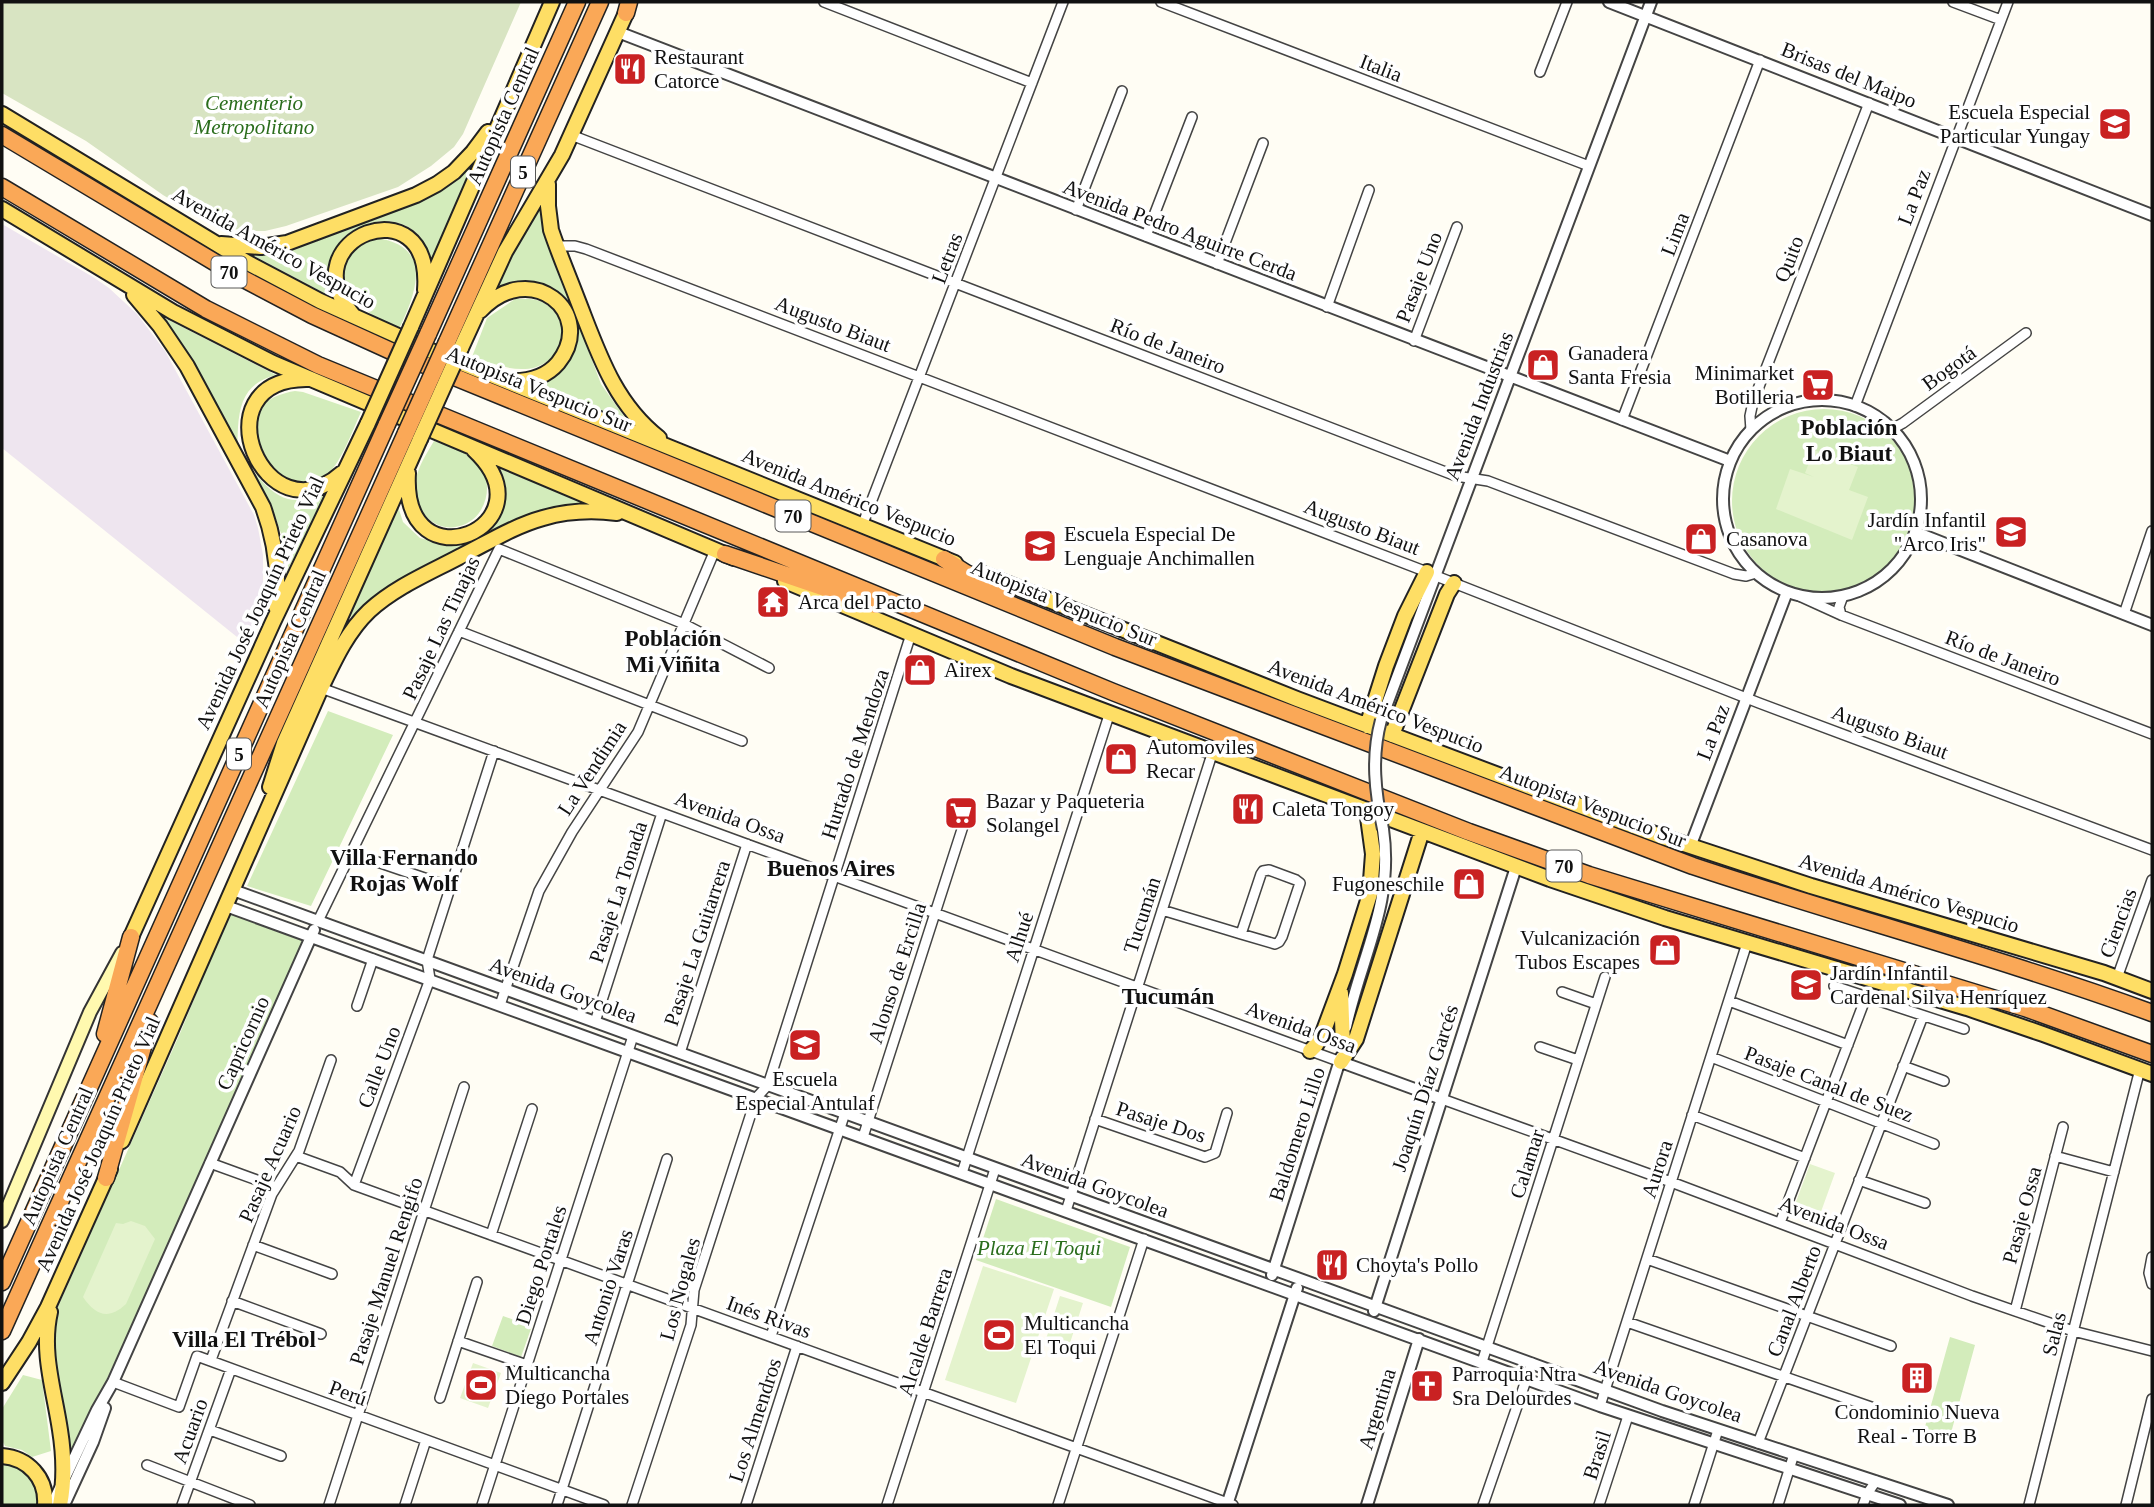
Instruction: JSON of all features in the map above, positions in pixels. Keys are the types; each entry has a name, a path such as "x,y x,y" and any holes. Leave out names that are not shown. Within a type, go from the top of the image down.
{"highway":[{"name":"Autopista Central","path":"2,1282 577,2"},
{"name":"Autopista Central","path":"2,1331 169,959 454,345 600,2"},
{"name":"Autopista Vespucio Sur","path":"2,135 236,275 351,334 1115,647 1693,866 1998,961 2151,1013"},
{"name":"70","path":"2,187 206,309 318,365 963,631 1349,786 1525,853 1681,904 1986,996 2128,1044 2152,1055"},
{"path":"720,552 885,609 963,631"},
{"path":"944,559 987,584 1115,647"},
{"path":"91,1083 131,937"},
{"path":"106,1178 169,959"}],"main road":[{"name":"Avenida José Joaquín Prieto Vial","path":"2,1221 90,1012 131,937 273,622 368,423 552,2"},
{"path":"473,321 505,252 549,180 629,5"},
{"path":"211,241 248,247 287,243 427,190 447,177 473,152 508,102"},
{"name":"Avenida Américo Vespucio","path":"2,114 285,283 429,350 944,559 1367,726 1690,847 2152,990"},
{"path":"549,180 549,215 557,246 594,344 613,385 636,418 671,448"},
{"path":"2,209 205,330 308,379 1011,676 1516,867 1665,918 1944,1001 2146,1072"},
{"path":"356,318 341,296 338,268 345,247 357,236 373,230 390,231 404,236 414,244 422,255 425,266 424,298"},
{"path":"121,282 148,310 174,346 263,507 276,559 278,589 273,622"},
{"path":"454,345 493,300 506,292 532,289 554,299 564,311 569,325 569,339 559,361 540,377 507,381"},
{"path":"308,379 284,382 268,389 257,399 248,421 250,443 266,472 291,490 318,488 334,480 347,467"},
{"name":"Avenida José Joaquín Prieto Vial","path":"256,839 285,743 410,463 413,436"},
{"path":"410,463 408,495 417,520 434,534 448,538 463,537 477,531 488,521 495,508 497,493 492,472 481,457 467,445"},
{"name":"Avenida José Joaquín Prieto Vial","path":"2,1383 29,1342 56,1290 341,648 364,617 390,595 518,527 543,518 593,512 621,513 639,518"},
{"path":"1367,726 1383,673 1405,616 1432,574"},
{"path":"1392,735 1454,583"},
{"path":"1310,1051 1323,1033 1345,974 1372,880 1373,854 1367,810"},
{"path":"1340,1062 1356,1040 1422,831"},
{"path":"1343,1045 1342,993 1345,974"},
{"path":"56,1290 48,1319 46,1347 62,1444 62,1505"},
{"path":"2,1456 24,1462 36,1473 43,1484 45,1505"}],"street":[{"path":"824,2 1032,83"},
{"name":"Letras","path":"862,526 1063,2"},
{"name":"Italia","path":"1161,2 1590,166"},
{"path":"1540,72 1567,2"},
{"name":"Brisas del Maipo","path":"1609,2 2152,215"},
{"name":"Avenida Industrias","path":"1383,829 1374,775 1381,720 1432,574 1472,479 1651,2"},
{"path":"1953,2 2001,20"},
{"name":"La Paz","path":"1855,406 2008,2"},
{"name":"Avenida Pedro Aguirre Cerda","path":"618,32 995,180 1730,461"},
{"name":"Lima","path":"1622,420 1760,60"},
{"path":"1076,210 1122,91"},
{"name":"Quito","path":"1751,430 1753,402 1869,103"},
{"path":"1146,236 1192,117"},
{"name":"Río de Janeiro","path":"571,135 1456,476 1488,481 1734,574 1746,576 1756,573"},
{"path":"1216,264 1263,143"},
{"path":"1327,307 1370,190"},
{"name":"Pasaje Uno","path":"1414,341 1457,227"},
{"name":"Augusto Biaut","path":"557,246 586,249 1747,698 2152,850"},
{"name":"Bogotá","path":"1892,429 2025,333"},
{"path":"1807,401 1840,402 1855,406 1881,419 1907,448 1920,483 1921,508 1915,532 1902,557 1888,572 1863,589 1828,598 1792,594 1756,573 1731,541 1723,515 1723,488 1730,461 1751,430 1777,411 1807,401"},
{"path":"2124,614 2152,531"},
{"path":"1915,532 2152,625"},
{"name":"Pasaje Las Tinajas","path":"416,723 499,549 684,624"},
{"name":"La Vendimia","path":"500,1005 542,884 634,737 684,624 720,552"},
{"name":"La Paz","path":"1690,847 1747,698 1792,594"},
{"name":"Río de Janeiro","path":"1792,594 2152,734"},
{"path":"1841,615 1839,607 1843,596"},
{"path":"684,624 769,668"},
{"path":"459,631 742,741"},
{"name":"Hurtado de Mendoza","path":"768,1085 911,634"},
{"name":"Avenida Ossa","path":"321,688 1671,1182 2015,1311 2073,1331 2152,1351"},
{"name":"Alhué","path":"962,1173 1110,712"},
{"name":"Capricornio","path":"52,1505 113,1382 318,920 416,723"},
{"path":"427,961 494,751"},
{"name":"Tucumán","path":"1066,1211 1213,751"},
{"name":"Pasaje La Tonada","path":"595,1022 662,813"},
{"name":"Alonso de Ercilla","path":"863,1137 965,820"},
{"name":"Baldomero Lillo","path":"1269,1284 1340,1062 1352,1005 1384,895 1386,859 1383,829"},
{"name":"Pasaje La Guitarrera","path":"680,1053 747,844"},
{"path":"351,853 451,887"},
{"name":"Joaquín Díaz Garcés","path":"1371,1322 1516,867"},
{"path":"1162,910 1241,934 1272,943 1279,942 1299,882 1269,870 1262,872 1241,934"},
{"name":"Ciencias","path":"2117,978 2152,880"},
{"name":"Avenida Goycolea","path":"233,890 1605,1390 1948,1505"},
{"name":"Avenida Goycolea","path":"226,906 1600,1406 1789,1469 1865,1500 1900,1505"},
{"name":"Aurora","path":"1600,1406 1747,943"},
{"path":"357,1006 373,959"},
{"name":"Calle Uno","path":"354,1185 430,979 427,961"},
{"name":"Calamar","path":"1482,1362 1605,977"},
{"path":"1833,986 1964,1029"},
{"path":"1562,992 1596,1004"},
{"path":"1780,1223 1866,997"},
{"path":"1729,1001 1848,1045"},
{"name":"Canal Alberto","path":"1758,1443 1923,1016"},
{"name":"Diego Portales","path":"482,1505 633,1036"},
{"path":"1540,1047 1578,1060"},
{"name":"Pasaje Canal de Suez","path":"1711,1057 1934,1143"},
{"name":"Pasaje Acuario","path":"211,1360 276,1187 296,1156 331,1060"},
{"path":"1903,1066 1944,1081"},
{"name":"Salas","path":"2029,1505 2114,1172 2146,1072"},
{"name":"Los Nogales","path":"632,1505 691,1325 694,1290 756,1098 768,1085"},
{"name":"Pasaje Manuel Rengifo","path":"329,1505 464,1087"},
{"path":"491,1235 532,1109"},
{"path":"771,1336 845,1113"},
{"name":"Pasaje Dos","path":"1096,1119 1205,1157 1215,1153 1227,1113"},
{"path":"1692,1115 1805,1158"},
{"name":"Pasaje Ossa","path":"2015,1311 2063,1127"},
{"name":"Inés Rivas","path":"296,1156 340,1172 354,1185 1229,1505"},
{"path":"2055,1156 2114,1172"},
{"name":"Antonio Varas","path":"557,1505 667,1159"},
{"path":"210,1163 276,1187"},
{"name":"Alcalde Barrera","path":"887,1505 995,1169"},
{"path":"1859,1180 1925,1203"},
{"path":"1058,1505 1144,1239"},
{"path":"253,1245 332,1273"},
{"path":"2152,1257 2149,1273 2152,1284"},
{"path":"1647,1259 1891,1346"},
{"path":"1229,1505 1300,1279"},
{"path":"440,1398 477,1282"},
{"path":"232,1301 321,1334"},
{"path":"1626,1322 1871,1407"},
{"name":"Argentina","path":"1367,1505 1423,1324"},
{"path":"458,1341 527,1365"},
{"name":"Los Almendros","path":"746,1505 797,1346"},
{"path":"113,1382 179,1407 197,1356 211,1360"},
{"name":"Perú","path":"211,1360 604,1505"},
{"path":"1483,1505 1532,1363"},
{"name":"Acuario","path":"182,1505 232,1369"},
{"name":"Capricornio","path":"62,1505 93,1442 113,1382"},
{"path":"2126,1505 2152,1399"},
{"name":"Brasil","path":"1599,1505 1628,1416"},
{"path":"210,1430 281,1456"},
{"path":"1694,1505 1718,1430"},
{"path":"405,1505 426,1440"},
{"path":"1778,1505 1794,1454"},
{"path":"146,1465 250,1505"},
{"path":"1865,1500 1876,1481"}],"shaded area":[{"path":"2,224 109,288 137,314 165,351 254,515 258,528 263,555 263,582 258,614 247,645 2,448"}],"green space":[{"name":"Cementerio Metropolitano","path":"2,2 521,2 463,134 454,147 398,187 286,226 265,231 247,231 214,226 163,195 86,141 2,93"},
{"path":"474,165 430,267 424,243 411,229 393,222 374,222 356,229 340,242 331,259 329,281 339,301 250,254 308,242 439,191"},
{"path":"541,201 547,240 601,384 628,422 539,385 553,378 562,368 574,341 545,287 522,283 500,287 496,285 496,279"},
{"path":"376,238 395,243 407,251 414,261 415,287 398,331 363,307 346,284 343,271 346,258 357,244"},
{"path":"515,299 539,301 553,310 560,320 562,331 557,352 538,366 525,369 505,367 472,357 487,318"},
{"path":"163,317 276,375 252,387 241,408 238,443 246,459 185,350"},
{"path":"295,391 361,412 335,465 324,477 312,482 291,481 274,472 256,430 256,420 264,404 272,398"},
{"path":"1824,409 1859,416 1889,436 1909,466 1916,501 1909,536 1889,566 1859,586 1824,593 1789,586 1759,566 1739,536 1732,501 1739,466 1759,436 1789,416"},
{"path":"434,441 472,458 483,470 486,478 483,506 472,520 463,525 443,527 434,523 421,509 417,500 417,475"},
{"path":"1814,450 1858,467 1849,490 1868,497 1852,540 1776,509 1790,469 1814,477 1805,473"},
{"path":"246,460 272,491 288,499 304,499 329,488 283,579 282,536 270,503"},
{"path":"493,464 589,504 554,508 357,619 344,614 396,500 403,522 420,538 443,544 473,540 494,525 502,503 504,485"},
{"path":"328,711 393,735 311,906 247,886"},
{"path":"234,912 301,938 302,946 68,1464 51,1348 52,1320 181,1031 227,919"},
{"path":"1810,1164 1835,1173 1818,1220 1793,1210"},
{"name":"Plaza El Toqui","path":"996,1199 1130,1247 1111,1307 976,1260"},
{"path":"131,1221 145,1226 155,1239 126,1304 114,1312 103,1314 83,1297 116,1223"},
{"name":"Multicancha El Toqui","path":"983,1266 1054,1289 1016,1403 945,1380"},
{"path":"1060,1296 1083,1303 1069,1346 1046,1339"},
{"path":"503,1316 532,1326 521,1357 492,1346"},
{"path":"1950,1337 1975,1345 1948,1444 1923,1434"},
{"name":"Multicancha Diego Portales","path":"473,1363 501,1373 488,1408 460,1398"},
{"path":"23,1375 42,1380 51,1451 32,1457 22,1450 5,1446 2,1440 2,1409"},
{"path":"2,1461 29,1470 45,1505 2,1505"}],"place":[{"name":"Restaurant Catorce","path":"630,69"},
{"name":"Escuela Especial Particular Yungay","path":"2115,124"},
{"name":"Ganadera Santa Fresia","path":"1543,365"},
{"name":"Minimarket Botilleria","path":"1818,385"},
{"name":"Jardín Infantil \"Arco Iris\"","path":"2011,532"},
{"name":"Casanova","path":"1701,539"},
{"name":"Escuela Especial De Lenguaje Anchimallen","path":"1040,546"},
{"name":"Arca del Pacto","path":"773,602"},
{"name":"Airex","path":"920,670"},
{"name":"Automoviles Recar","path":"1121,759"},
{"name":"Caleta Tongoy","path":"1248,809"},
{"name":"Bazar y Paqueteria Solangel","path":"961,813"},
{"name":"Fugoneschile","path":"1469,884"},
{"name":"Vulcanización Tubos Escapes","path":"1665,950"},
{"name":"Jardín Infantil Cardenal Silva Henríquez","path":"1806,985"},
{"name":"Escuela Especial Antulaf","path":"805,1045"},
{"name":"Choyta's Pollo","path":"1332,1265"},
{"name":"Multicancha El Toqui","path":"999,1335"},
{"name":"Condominio Nueva Real - Torre B","path":"1917,1378"},
{"name":"Multicancha Diego Portales","path":"481,1385"},
{"name":"Parroquia Ntra Sra Delourdes","path":"1427,1386"}],"district":[{"name":"Población Lo Biaut","path":"1849,440"},
{"name":"Población Mi Viñita","path":"673,651"},
{"name":"Buenos Aires","path":"831,868"},
{"name":"Villa Fernando Rojas Wolf","path":"404,870"},
{"name":"Tucumán","path":"1168,996"},
{"name":"Villa El Trébol","path":"244,1339"}]}
